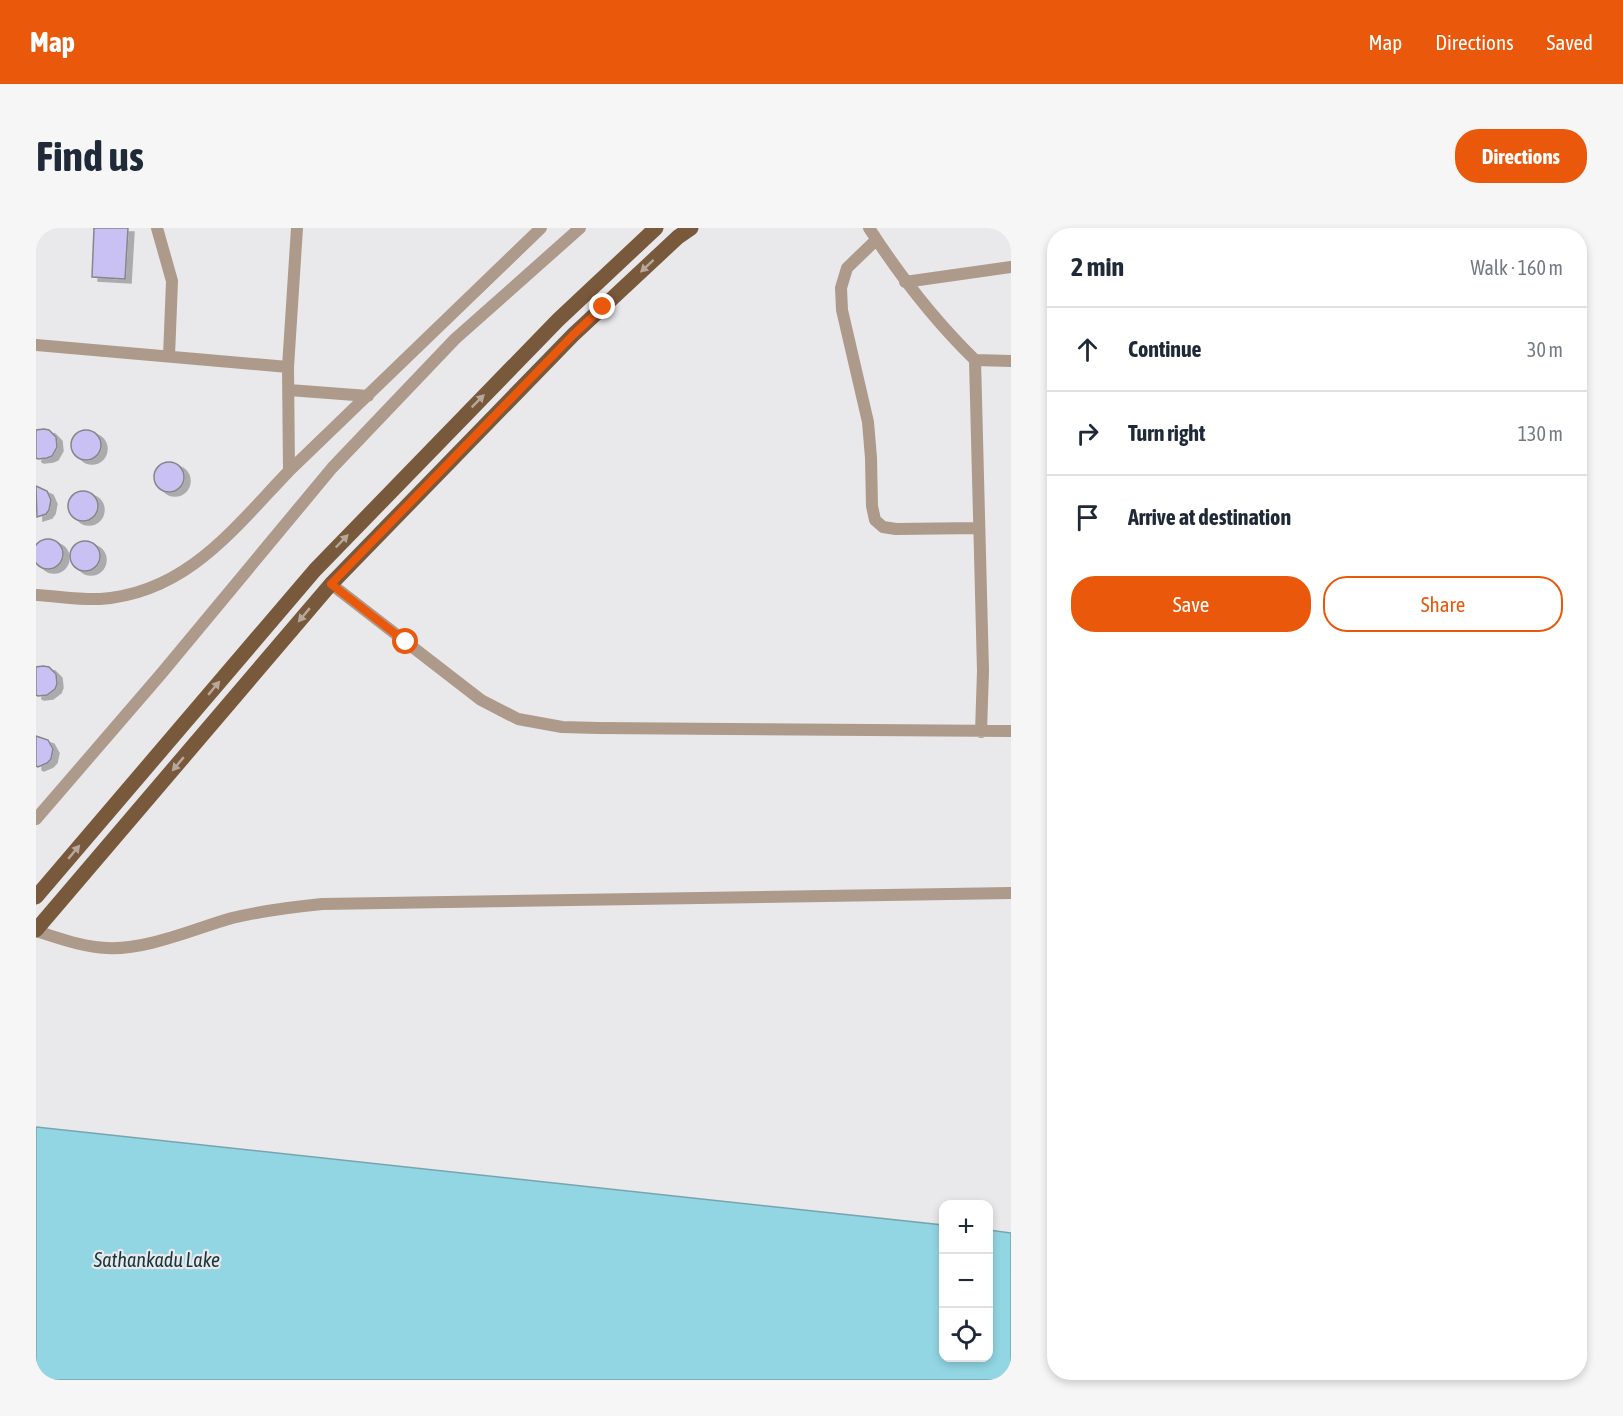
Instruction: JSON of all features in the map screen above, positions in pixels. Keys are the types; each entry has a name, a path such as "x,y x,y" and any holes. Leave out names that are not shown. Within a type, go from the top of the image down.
{"main road":[{"path":"36,897 315,570 558,320 656,228"},
{"path":"36,930 331,584 573,335 678,237 691,228"}],"lane":[{"path":"157,228 172,281 169,356"},
{"path":"289,471 288,367 297,228"},
{"path":"36,595 100,599 131,594 175,578 209,554 289,471 541,228"},
{"path":"36,819 161,674 332,468 456,339 580,228"},
{"path":"868,228 904,282 947,333 975,360 1011,361"},
{"path":"876,240 847,268 840,288 842,310 868,422 872,506 875,520 883,527 896,529 979,528"},
{"path":"904,282 1011,267"},
{"path":"36,345 288,367"},
{"path":"975,360 983,671 981,732"},
{"path":"289,390 368,396"},
{"path":"331,584 481,700 518,719 562,727 598,728 1011,731"},
{"path":"36,930 78,944 108,948 136,946 232,918 282,907 322,904 1011,893"}],"water":[{"name":"Sathankadu Lake","path":"36,1127 939,1225 939,1362 993,1362 993,1231 1011,1233 1011,1380 36,1380"}],"building":[{"path":"94,228 128,228 125,279 92,277"},
{"path":"36,430 49,430 56,437 57,447 52,456 38,459 36,458"},
{"path":"86,430 97,434 101,445 97,456 86,460 75,456 71,445 75,434"},
{"path":"169,462 180,466 184,477 180,488 169,492 158,488 154,477 158,466"},
{"path":"36,486 47,491 51,500 46,514 37,517"},
{"path":"83,491 94,495 98,506 94,517 83,521 72,517 68,506 72,495"},
{"path":"48,539 54,540 62,548 62,560 54,568 48,569 42,568 34,560 33,554 34,548 42,540"},
{"path":"85,541 96,545 100,556 96,567 85,571 74,567 70,556 74,545"},
{"path":"36,667 49,667 56,674 57,684 55,689 47,695 38,696 36,695"},
{"path":"36,736 48,740 53,749 51,759 38,767 36,766"}],"route":[{"path":"406,642 331,584 603,307"}]}
